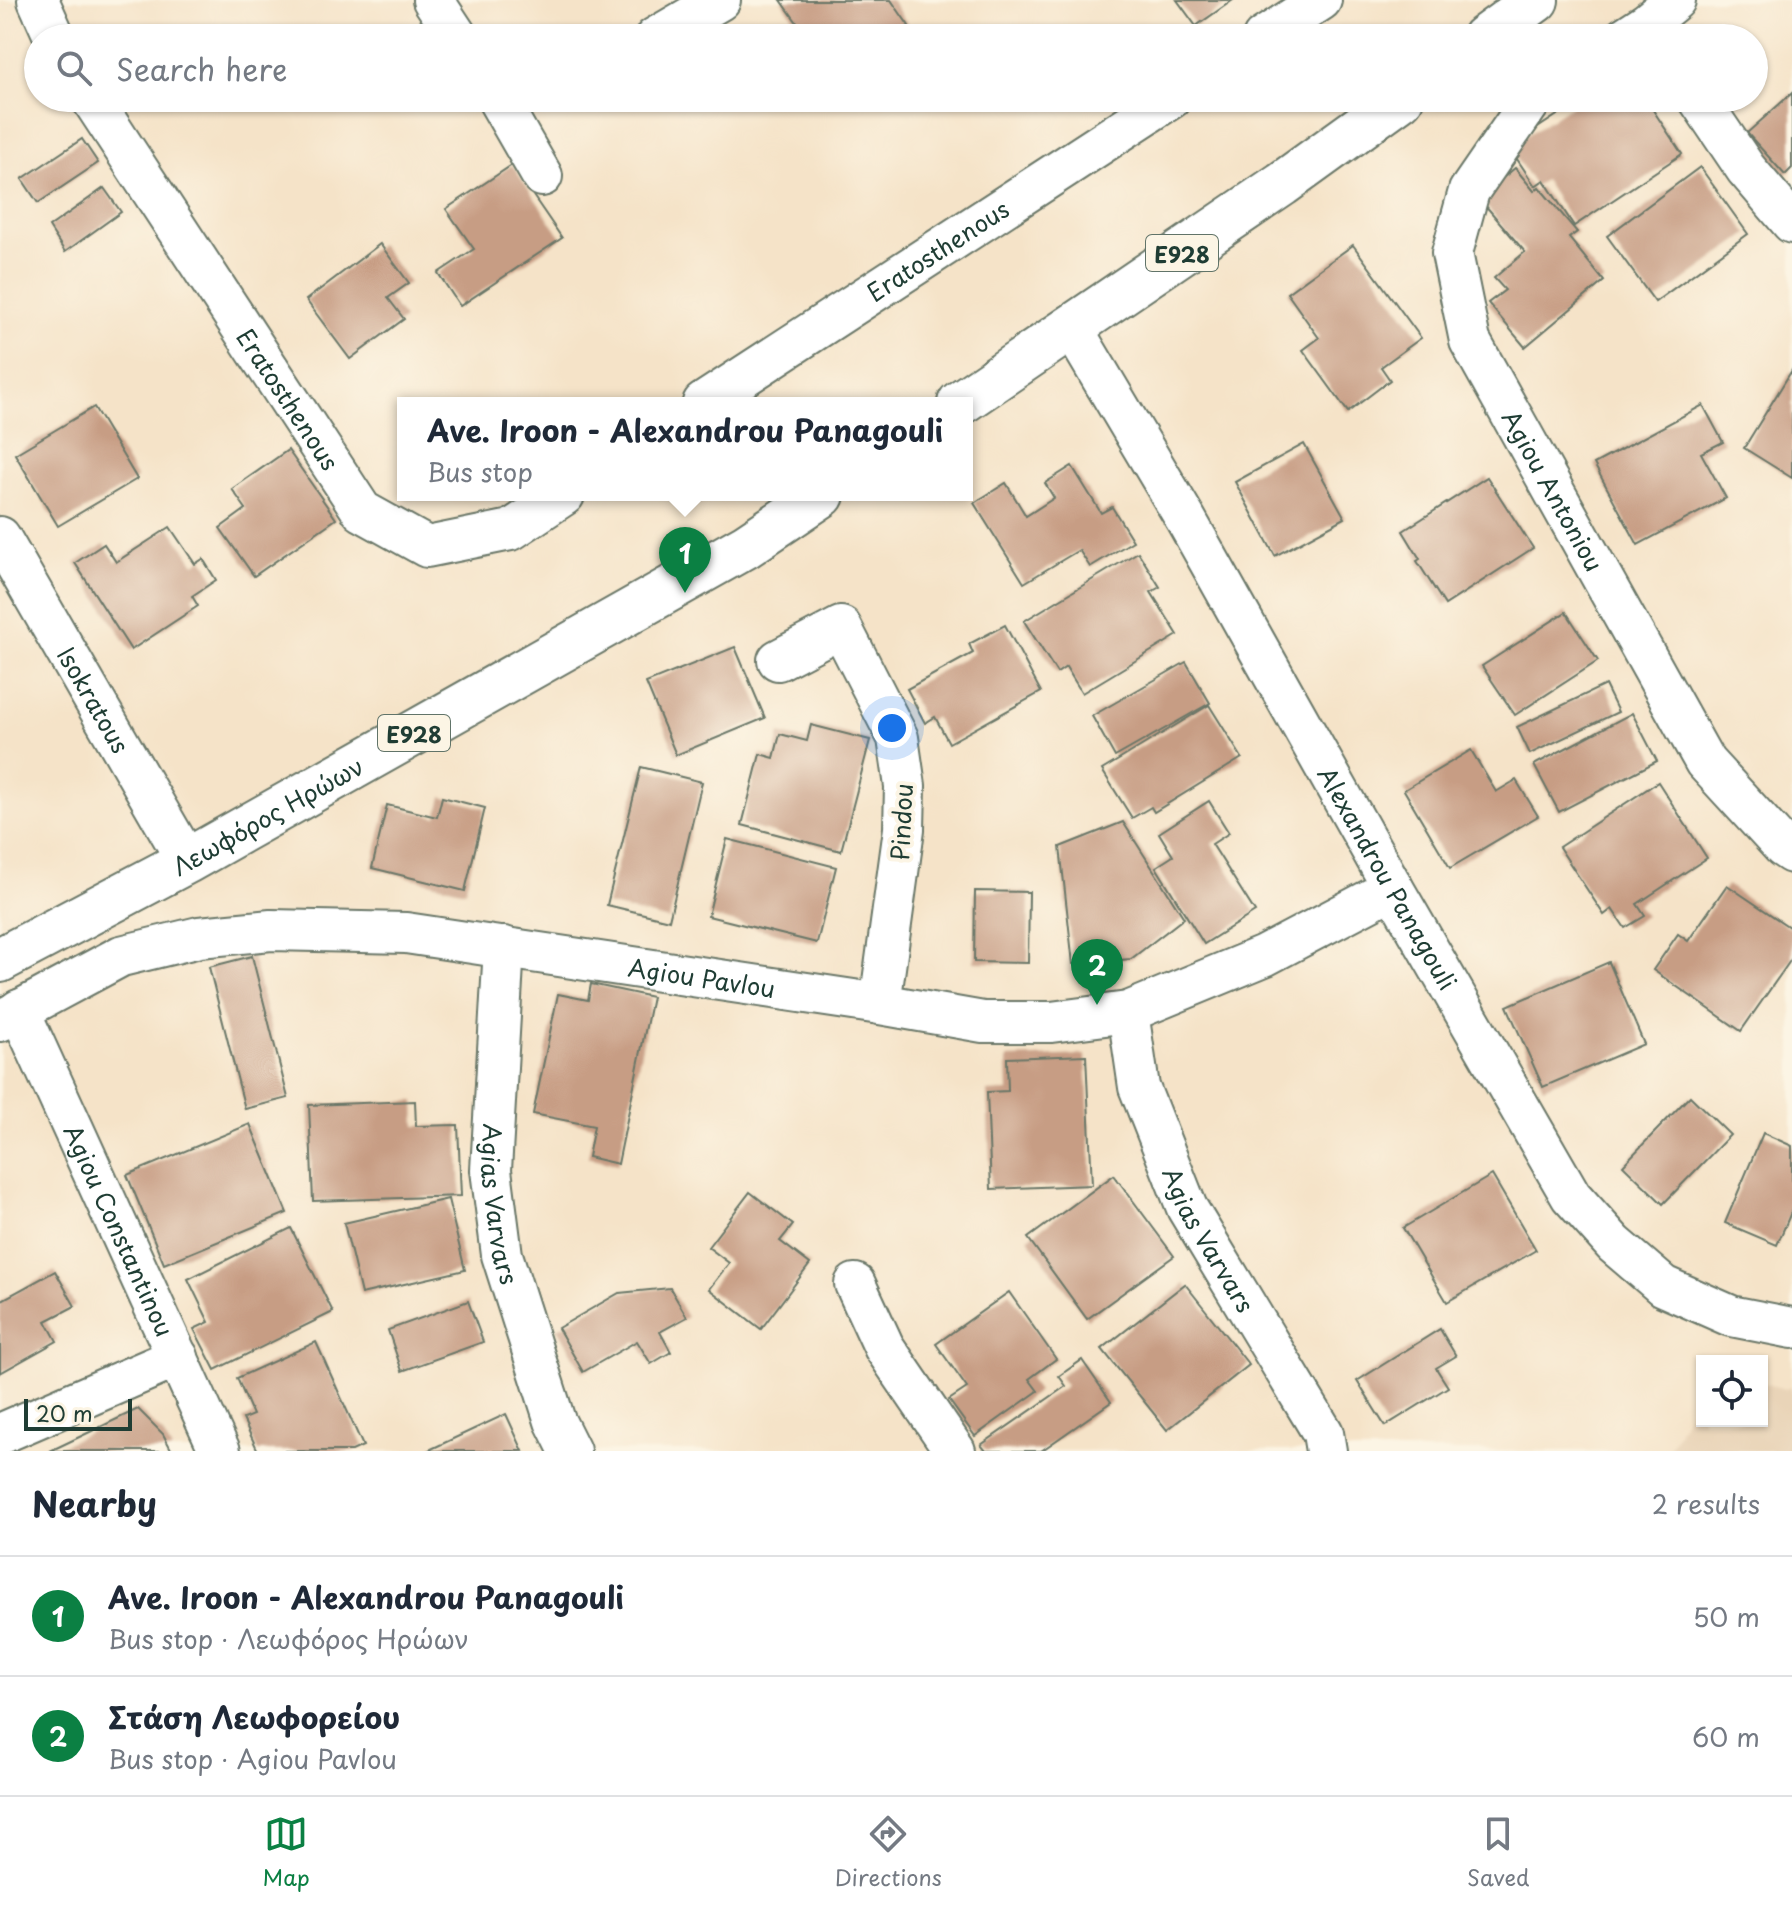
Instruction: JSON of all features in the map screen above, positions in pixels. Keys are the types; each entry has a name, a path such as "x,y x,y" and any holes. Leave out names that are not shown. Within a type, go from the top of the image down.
{"main road":[{"path":"1503,24 1536,0"},
{"name":"E928","path":"969,397 1381,112"},
{"name":"Λεωφόρος Ηρώων","path":"0,960 187,861 746,546 813,501"}],"street":[{"path":"38,0 49,24"},
{"path":"433,0 449,24"},
{"path":"679,24 720,0"},
{"path":"1284,24 1321,0"},
{"name":"Eratosthenous","path":"100,112 362,511 427,547 511,530 555,501"},
{"path":"515,112 542,176"},
{"name":"Eratosthenous","path":"712,397 1150,112"},
{"name":"Agiou Antoniou","path":"1523,112 1469,191 1452,253 1470,341 1705,762 1792,853"},
{"path":"1707,112 1746,169 1792,223"},
{"name":"Alexandrou Panagouli","path":"1072,328 1193,532 1571,1196 1614,1244 1663,1286 1731,1316 1792,1328"},
{"name":"Isokratous","path":"0,537 187,861"},
{"name":"Pindou","path":"778,660 841,627 898,738 905,786 904,829 880,1004"},
{"name":"Agiou Pavlou","path":"9,1015 121,956 199,937 271,930 406,933 983,1022 1051,1022 1128,1012 1264,956 1393,888"},
{"name":"Agias Varvars","path":"504,947 491,1170 502,1255 550,1408 570,1451"},
{"name":"Agias Varvars","path":"1128,1012 1139,1087 1187,1208 1323,1433 1326,1451"},
{"name":"Agiou Constantinou","path":"9,1015 178,1357 220,1451"},
{"path":"855,1284 884,1347 955,1451"},
{"path":"0,1434 178,1357"}],"shaded area":[{"path":"1768,1385 1785,1389 1792,1387 1792,1451 1668,1451 1696,1398 1696,1427 1768,1427"}],"building":[{"path":"781,0 891,0 908,24 798,24"},
{"path":"1177,0 1233,0 1199,24 1195,24"},
{"path":"1792,93 1792,168 1785,175 1747,133"},
{"path":"1562,112 1654,112 1682,154 1574,226 1544,180 1535,186 1509,147"},
{"path":"82,139 98,163 38,203 22,179"},
{"path":"512,165 562,238 460,306 438,273 474,249 446,209"},
{"path":"1700,167 1748,234 1655,302 1607,236"},
{"path":"1515,168 1534,191 1539,187 1577,232 1569,238 1604,281 1525,347 1488,303 1505,290 1494,278 1525,252 1479,198"},
{"path":"104,188 121,212 65,252 49,227"},
{"path":"380,244 409,283 388,298 404,319 350,359 306,300"},
{"path":"1353,245 1421,338 1381,367 1390,380 1348,412 1303,350 1319,338 1287,293"},
{"path":"1792,370 1792,478 1744,448"},
{"path":"1703,405 1723,442 1701,453 1726,498 1638,545 1594,464"},
{"path":"94,407 137,479 58,526 15,454"},
{"path":"1304,444 1345,518 1275,556 1235,482"},
{"path":"288,450 336,519 254,576 220,528 246,509 232,489"},
{"path":"1072,466 1101,513 1112,507 1133,541 1090,567 1079,550 1024,583 974,503 1006,483 1026,516 1054,498 1045,483"},
{"path":"1487,477 1533,548 1445,605 1417,561 1420,559 1403,531"},
{"path":"170,527 195,564 203,559 216,580 192,596 198,606 131,650 75,563 104,544 116,562"},
{"path":"1138,552 1160,587 1151,592 1178,635 1082,693 1066,667 1057,673 1024,621"},
{"path":"1566,612 1598,661 1515,715 1482,666"},
{"path":"1005,625 1041,692 949,743 935,717 925,723 907,689 973,653 969,644"},
{"path":"735,647 765,718 676,755 646,683"},
{"path":"1186,662 1210,703 1115,757 1092,716"},
{"path":"1605,685 1618,712 1530,754 1517,727"},
{"path":"1209,705 1242,758 1154,812 1151,807 1132,818 1102,770"},
{"path":"1632,713 1657,761 1559,812 1534,765"},
{"path":"811,725 870,740 841,851 742,825 760,754 774,758 780,734 807,741"},
{"path":"1471,750 1496,792 1516,780 1538,816 1450,868 1404,790"},
{"path":"641,767 702,782 669,920 607,905"},
{"path":"1658,782 1707,858 1637,904 1645,916 1625,928 1612,909 1604,915 1559,847"},
{"path":"442,797 485,808 465,891 372,868 387,805 437,817"},
{"path":"1209,801 1229,833 1212,844 1255,912 1204,944 1156,867 1173,856 1159,833"},
{"path":"1123,822 1184,918 1131,959 1073,964 1060,847"},
{"path":"727,839 836,867 817,943 708,916"},
{"path":"1727,885 1792,929 1792,958 1741,1031 1653,970 1678,934 1688,941"},
{"path":"975,891 1029,892 1028,963 974,962"},
{"path":"252,956 288,1098 245,1109 209,967"},
{"path":"1609,962 1644,1044 1543,1087 1507,1006"},
{"path":"591,984 652,997 618,1164 588,1157 594,1126 533,1114 558,994 588,1000"},
{"path":"1086,1055 1092,1185 991,1189 987,1092 1008,1091 1007,1058"},
{"path":"1690,1096 1730,1135 1663,1204 1623,1165"},
{"path":"415,1101 416,1126 458,1125 461,1196 313,1201 309,1105"},
{"path":"250,1124 287,1213 164,1264 127,1175"},
{"path":"1763,1133 1792,1146 1792,1210 1777,1245 1725,1223"},
{"path":"1114,1175 1174,1256 1087,1319 1028,1238"},
{"path":"1492,1175 1536,1250 1447,1302 1403,1228"},
{"path":"750,1192 793,1225 780,1241 810,1264 761,1329 709,1289 729,1263 708,1247"},
{"path":"448,1199 465,1270 361,1294 344,1223"},
{"path":"291,1228 333,1312 215,1370 194,1329 209,1322 188,1279"},
{"path":"55,1271 75,1306 46,1321 57,1341 0,1373 0,1301"},
{"path":"1185,1284 1249,1365 1167,1430 1102,1349"},
{"path":"670,1288 687,1317 660,1332 671,1352 651,1364 637,1341 583,1372 558,1328 619,1293"},
{"path":"1009,1292 1056,1359 1029,1379 1038,1391 975,1436 949,1400 967,1388 936,1344"},
{"path":"468,1301 483,1342 402,1371 388,1330"},
{"path":"1440,1329 1456,1356 1436,1368 1448,1387 1385,1426 1357,1381"},
{"path":"316,1342 363,1446 352,1451 258,1451 243,1419 253,1415 237,1378"},
{"path":"1082,1360 1111,1402 1041,1451 986,1451 981,1445 1066,1386 1059,1376"},
{"path":"138,1409 163,1434 172,1451 50,1451"},
{"path":"506,1414 523,1451 427,1451"}],"place":[{"name":"Ave. Iroon - Alexandrou Panagouli","path":"685,593"},
{"name":"Στάση Λεωφορείου","path":"1097,1005"}]}
